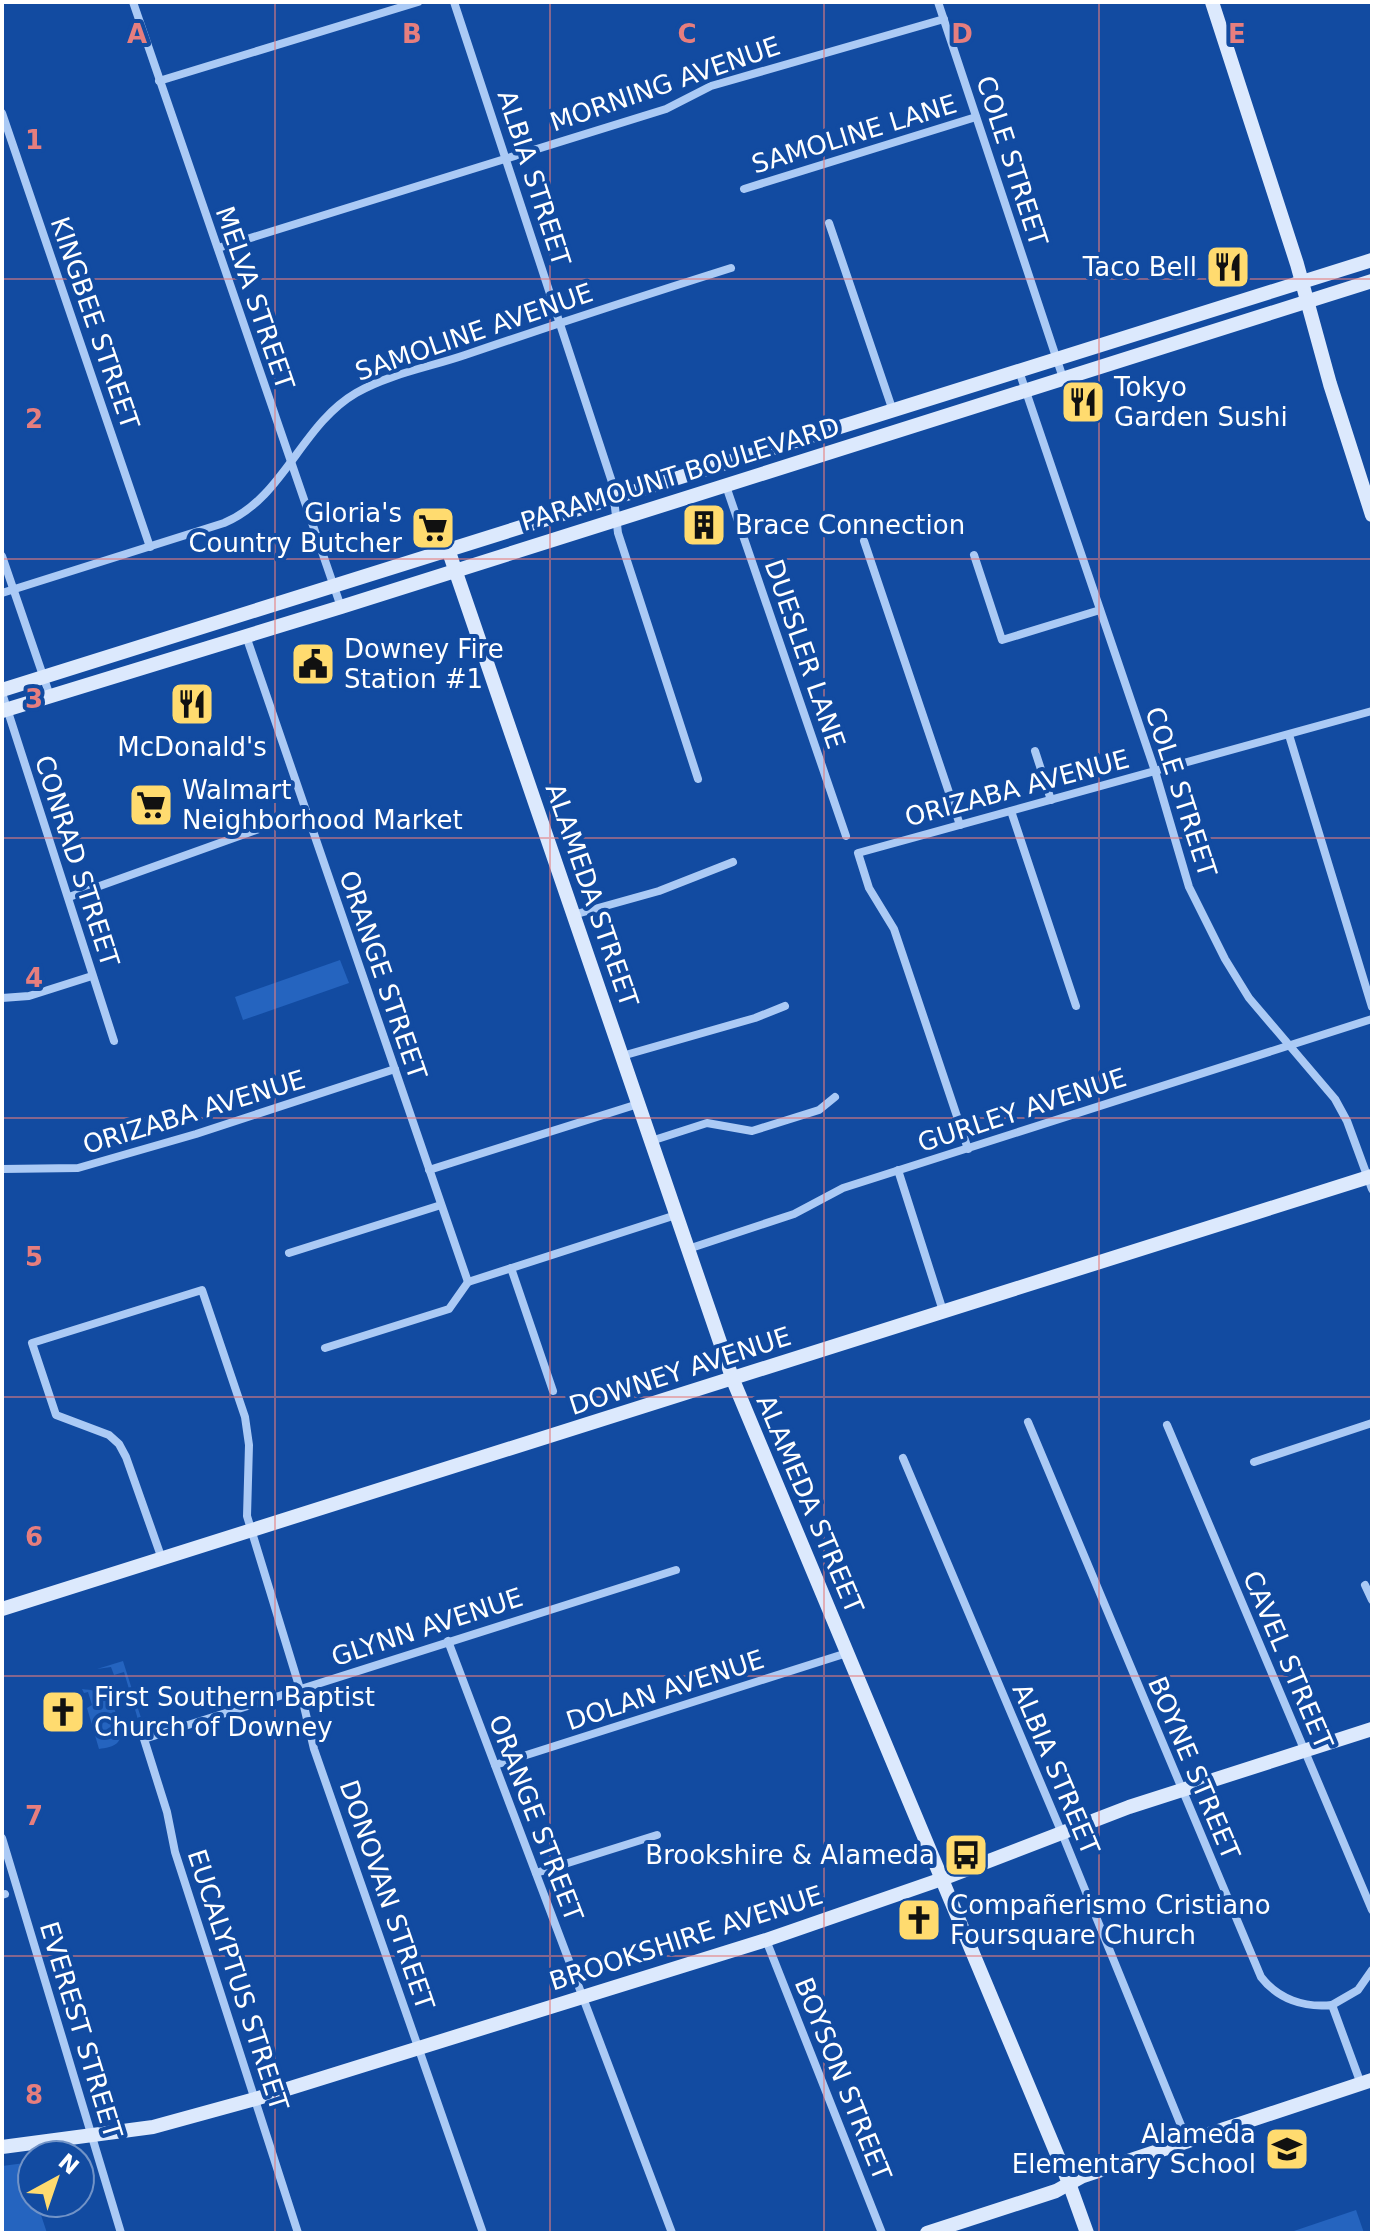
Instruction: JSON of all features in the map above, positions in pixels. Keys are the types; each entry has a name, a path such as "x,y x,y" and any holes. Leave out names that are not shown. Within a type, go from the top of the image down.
{"main road":[{"path":"1212,2 1372,515"},
{"name":"PARAMOUNT BOULEVARD","path":"2,692 1372,260"},
{"name":"PARAMOUNT BOULEVARD","path":"5,710 1372,281"},
{"name":"ALAMEDA STREET","path":"449,552 733,1380 1069,2183 1087,2233"},
{"path":"246,636 248,627 270,607"},
{"name":"DOWNEY AVENUE","path":"2,1609 943,1311 1370,1181"},
{"name":"BROOKSHIRE AVENUE","path":"2,2147 153,2127 255,2099 766,1940 942,1879 1061,1831 1372,1729"},
{"path":"927,2233 954,2229 1056,2191 1083,2176 1366,2082"}],"street":[{"name":"MELVA STREET","path":"133,2 341,607"},
{"path":"159,81 418,2"},
{"name":"ALBIA STREET","path":"454,2 612,482 618,533 698,779"},
{"name":"COLE STREET","path":"938,2 1063,378"},
{"name":"MORNING AVENUE","path":"218,248 666,109 711,86 944,19"},
{"name":"KINGBEE STREET","path":"2,113 150,547"},
{"name":"SAMOLINE LANE","path":"744,189 976,117"},
{"path":"829,223 893,411"},
{"name":"SAMOLINE AVENUE","path":"2,593 224,523 245,513 263,499 325,419 357,393 559,321 731,268"},
{"name":"COLE STREET","path":"1019,371 1155,771 1189,887 1204,921 1249,998 1335,1099 1347,1121 1370,1181"},
{"name":"DUESLER LANE","path":"726,486 846,836"},
{"path":"864,541 960,825"},
{"path":"974,555 1002,640 1100,610"},
{"path":"2,556 50,696"},
{"name":"ORANGE STREET","path":"246,636 468,1282"},
{"name":"CONRAD STREET","path":"2,692 5,710 114,1041"},
{"name":"ORIZABA AVENUE","path":"968,1149 894,929 868,887 858,853 1372,711"},
{"path":"1289,735 1372,1007"},
{"path":"1035,751 1051,800"},
{"path":"1011,811 1076,1006"},
{"path":"69,897 306,812"},
{"path":"573,915 659,891 733,862"},
{"path":"2,998 29,996 92,976"},
{"path":"622,1056 755,1018 785,1006"},
{"name":"GURLEY AVENUE","path":"688,1249 794,1214 837,1190 1372,1019"},
{"name":"ORIZABA AVENUE","path":"2,1169 78,1168 196,1134 395,1069"},
{"path":"651,1141 707,1123 752,1131 819,1110 835,1097"},
{"path":"429,1170 638,1104"},
{"path":"898,1170 943,1311"},
{"path":"289,1253 441,1205"},
{"path":"325,1348 449,1309 468,1282 676,1215"},
{"path":"511,1268 553,1391"},
{"name":"DONOVAN STREET","path":"162,1560 123,1451 109,1435 56,1415 32,1343 202,1290 245,1417 249,1445 247,1516 300,1689 314,1749 483,2233"},
{"name":"BOYNE STREET","path":"1028,1422 1261,1977 1274,1991 1289,2000 1319,2007 1332,2005"},
{"path":"1254,1462 1372,1423"},
{"name":"CAVEL STREET","path":"1167,1425 1372,1910"},
{"name":"ALBIA STREET","path":"903,1458 1061,1831 1187,2140"},
{"name":"GLYNN AVENUE","path":"144,1739 676,1570"},
{"path":"1365,1585 1372,1600"},
{"name":"ORANGE STREET","path":"448,1641 672,2233"},
{"name":"DOLAN AVENUE","path":"495,1765 847,1653"},
{"name":"EUCALYPTUS STREET","path":"144,1739 167,1812 176,1855 298,2233"},
{"path":"536,1873 657,1835"},
{"name":"EVEREST STREET","path":"2,1838 121,2233"},
{"name":"BOYSON STREET","path":"766,1940 882,2233"},
{"path":"1366,2082 1332,2005 1358,1990 1372,1970"}],"shaded area":[{"path":"340,960 349,983 243,1020 235,997"},
{"path":"123,1661 142,1721 139,1723 124,1672 114,1675 111,1667 97,1669"},
{"path":"82,1689 100,1692 110,1702 121,1733 114,1745 99,1749 87,1708 92,1705 88,1692 84,1693"},
{"path":"16,2164 16,2219 42,2219 47,2233 2,2233 2,2166"},
{"path":"1356,2210 1364,2233 1288,2233"}],"place":[{"name":"Taco Bell","path":"1228,267"},
{"name":"Tokyo Garden Sushi","path":"1083,402"},
{"name":"Brace Connection","path":"704,525"},
{"name":"Gloria's Country Butcher","path":"433,528"},
{"name":"Downey Fire Station #1","path":"313,664"},
{"name":"McDonald's","path":"192,704"},
{"name":"Walmart Neighborhood Market","path":"151,805"},
{"name":"First Southern Baptist Church of Downey","path":"63,1712"},
{"name":"Brookshire & Alameda","path":"966,1855"},
{"name":"Compañerismo Cristiano Foursquare Church","path":"919,1920"},
{"name":"Alameda Elementary School","path":"1287,2149"}]}
